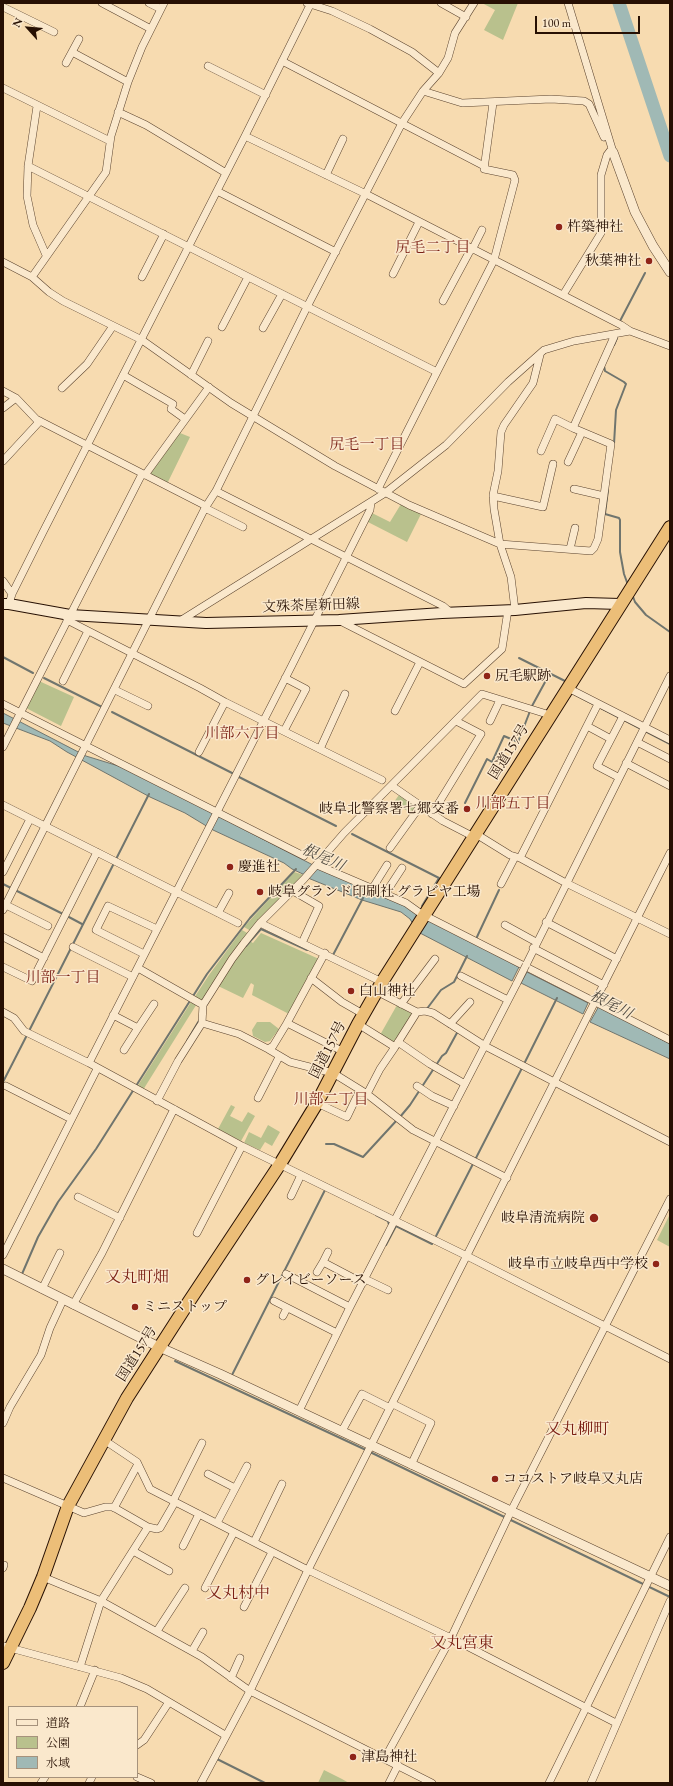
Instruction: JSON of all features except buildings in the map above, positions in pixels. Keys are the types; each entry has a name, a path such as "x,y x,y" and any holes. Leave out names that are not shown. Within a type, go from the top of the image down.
{"highway":[{"name":"国道157号","path":"3,1663 7,1647 43,1577 68,1506 104,1440 159,1347 280,1164 317,1103 379,987 670,527"}],"main road":[{"name":"文殊茶屋新田線","path":"8,601 69,618 206,623 339,620 450,612 512,610 586,603 620,604"}],"street":[{"path":"102,3 151,29"},
{"path":"32,277 46,255 106,172 110,141 128,82 151,29 163,6 149,3"},
{"path":"441,3 466,17"},
{"path":"48,926 4,907 79,762 206,507 216,491 307,307 402,123 423,91 439,73 448,58 455,33 474,3"},
{"path":"568,3 611,152"},
{"path":"8,601 266,95 308,4 332,10 364,26 412,52 439,73"},
{"path":"3,7 54,32"},
{"path":"66,63 79,39"},
{"path":"72,52 128,82"},
{"path":"282,61 484,166 484,169 513,175 515,180 494,260 378,489"},
{"path":"208,66 266,95"},
{"path":"3,88 110,141"},
{"path":"423,91 462,103 493,103 551,99 586,101 611,152 635,212 653,246 670,272"},
{"path":"484,166 493,103"},
{"path":"37,106 28,166 27,196 33,225 46,255"},
{"path":"118,112 146,124 226,173"},
{"path":"245,136 366,194 630,331 670,346"},
{"path":"326,175 343,139"},
{"path":"562,295 601,233 601,175 607,155 611,152"},
{"path":"28,166 437,372"},
{"path":"217,191 336,252"},
{"path":"393,274 419,222"},
{"path":"444,301 482,230"},
{"path":"142,277 164,234"},
{"path":"3,262 32,277 63,301 142,340 253,416 385,493 479,536 500,544 590,550 594,548 598,539 611,444 555,419 541,451"},
{"path":"222,326 248,277"},
{"path":"263,328 282,294"},
{"path":"62,388 87,364 113,326"},
{"path":"180,621 255,573 313,540 385,493 446,445 508,382 544,350 574,341 630,331"},
{"path":"573,428 614,334"},
{"path":"191,374 208,341"},
{"path":"339,620 464,684 502,649 512,610 512,577 500,544 493,496 501,432 504,425 533,384 540,355"},
{"path":"123,375 173,404 171,409 185,419"},
{"path":"3,747 144,475 209,387"},
{"path":"3,391 16,398 36,419 243,527"},
{"path":"3,408 16,398"},
{"path":"3,461 40,421"},
{"path":"568,462 582,432"},
{"path":"493,496 543,507 553,464"},
{"path":"574,488 604,496"},
{"path":"216,491 443,606 450,612"},
{"path":"89,1064 370,510 371,503"},
{"path":"570,549 574,528"},
{"path":"3,581 8,601"},
{"path":"69,618 88,631 200,688 224,702 264,720 382,780"},
{"path":"63,681 88,631"},
{"path":"395,711 420,662"},
{"path":"299,1411 350,1307 517,983 618,777 670,676"},
{"path":"284,731 306,689 285,678"},
{"path":"570,686 598,704 670,740"},
{"path":"115,690 148,706"},
{"path":"320,749 345,694"},
{"path":"157,1101 178,1061 202,1023 203,1005 232,959 260,923 293,891 344,834 482,694 550,715"},
{"path":"490,721 500,700"},
{"path":"199,752 224,702"},
{"path":"3,704 19,715 87,745 304,856"},
{"path":"501,884 518,857 598,704"},
{"path":"618,777 597,766 623,716"},
{"path":"432,814 481,734 456,721"},
{"path":"587,726 611,739"},
{"path":"637,742 670,759"},
{"path":"626,763 670,786"},
{"path":"392,786 443,821 475,835 566,883 670,934"},
{"path":"3,805 238,923"},
{"path":"390,848 421,805"},
{"path":"3,872 30,818"},
{"path":"3,967 32,982 97,852"},
{"path":"201,1783 225,1735 250,1691 308,1570 670,853"},
{"path":"317,865 406,903 421,920 475,941 670,1040"},
{"path":"372,888 387,865"},
{"path":"385,894 402,868"},
{"path":"293,891 320,906 302,943"},
{"path":"218,913 229,893"},
{"path":"144,954 96,930 108,906 157,929"},
{"path":"546,922 617,959"},
{"path":"260,923 325,953 379,987 401,1004 417,1012 425,1011 432,1013 485,1046 670,1142"},
{"path":"504,926 604,985"},
{"path":"3,937 44,958"},
{"path":"73,947 133,977"},
{"path":"268,1049 273,1046 325,953"},
{"path":"401,1004 434,958"},
{"path":"138,968 203,1005"},
{"path":"462,976 508,1000"},
{"path":"311,978 361,1019 397,1045 465,1084"},
{"path":"450,1024 470,1002"},
{"path":"124,1050 154,1004"},
{"path":"3,1012 14,1018 24,1031 242,1146 396,1220 670,1359"},
{"path":"367,1094 380,1069 417,1012"},
{"path":"114,1015 138,1028"},
{"path":"287,1022 344,1052"},
{"path":"202,1023 240,1034 268,1049 279,1057 299,1065 333,1073 367,1094 413,1130 507,1178"},
{"path":"258,1098 279,1057"},
{"path":"3,1254 97,1069"},
{"path":"6,1086 71,1119"},
{"path":"417,1086 432,1096 454,1106"},
{"path":"317,1103 346,1117 360,1090"},
{"path":"73,1304 120,1218 174,1109"},
{"path":"197,1233 242,1146"},
{"path":"291,1196 302,1175"},
{"path":"78,1197 120,1218"},
{"path":"385,1758 451,1638 511,1510 670,1199"},
{"path":"317,1272 328,1252"},
{"path":"42,1289 60,1253"},
{"path":"323,1262 364,1281 388,1290"},
{"path":"4,1272 42,1289 159,1347 511,1510 670,1586"},
{"path":"286,1274 303,1279 350,1307"},
{"path":"3,1422 10,1407 41,1355 50,1328 64,1300"},
{"path":"274,1301 337,1333"},
{"path":"283,1316 287,1308"},
{"path":"342,1431 362,1394 431,1423 411,1465"},
{"path":"104,1440 138,1464 150,1489 308,1570 451,1638 616,1723"},
{"path":"3,1478 84,1513 105,1507 114,1508 148,1527 156,1529 160,1528 174,1502 202,1443"},
{"path":"114,1508 138,1464"},
{"path":"217,1523 247,1466"},
{"path":"208,1474 235,1488"},
{"path":"254,1542 282,1484"},
{"path":"183,1546 198,1514"},
{"path":"80,1667 101,1601 148,1527"},
{"path":"205,1588 234,1532"},
{"path":"549,1783 670,1537"},
{"path":"133,1551 169,1571"},
{"path":"244,1607 272,1552"},
{"path":"43,1577 101,1601 158,1631 192,1651 250,1691 432,1783"},
{"path":"158,1631 185,1588"},
{"path":"591,1783 670,1601"},
{"path":"192,1651 203,1632"},
{"path":"7,1647 121,1678 148,1689 225,1735"},
{"path":"231,1678 240,1658"},
{"path":"80,1706 95,1670"},
{"path":"138,1744 144,1740 169,1702"},
{"path":"389,1783 398,1765"},
{"path":"138,1777 151,1783"}],"green space":[{"path":"482,3 518,3 503,40 484,30 495,10"},
{"path":"180,433 190,437 167,484 150,474"},
{"path":"401,504 421,514 407,542 366,521 370,512 390,522"},
{"path":"39,681 74,697 61,726 26,708"},
{"path":"401,792 420,805 413,815 394,802"},
{"path":"294,872 304,875 251,931 244,927"},
{"path":"242,930 249,934 203,1002 194,998 209,975"},
{"path":"261,933 319,959 289,1014 252,995 254,985 251,983 243,998 216,985 248,940 253,943"},
{"path":"193,999 198,1002 143,1090 137,1087"},
{"path":"397,1005 412,1014 395,1044 380,1035"},
{"path":"257,1022 270,1022 279,1029 270,1041 265,1042 253,1036 252,1030"},
{"path":"231,1105 235,1107 230,1116 242,1122 248,1112 255,1116 241,1141 218,1129"},
{"path":"268,1125 280,1132 272,1146 265,1142 260,1150 244,1143 249,1132 261,1138"},
{"path":"670,1214 670,1247 657,1240"},
{"path":"324,1770 342,1779 349,1783 318,1783"}],"water":[{"path":"3,713 86,756 125,768 313,865 305,875 292,869 284,863 213,830 185,813 150,797 67,752 50,741 3,723"},
{"path":"317,868 399,901 419,914 413,924 410,919 401,912 362,900 308,878"},
{"path":"427,919 519,967 512,981 420,933"},
{"path":"527,972 588,1003 583,1014 521,983"},
{"path":"599,1006 670,1044 670,1059 590,1022"}],"waterway":[{"path":"619,3 670,156"},
{"path":"620,321 645,273"},
{"path":"614,345 617,338"},
{"path":"604,366 605,371 626,384 616,410 614,444"},
{"path":"608,490 605,514 619,518 620,520 620,552 624,574 628,585"},
{"path":"632,594 635,602 646,615 670,632"},
{"path":"3,657 33,673"},
{"path":"519,658 567,682"},
{"path":"465,803 487,759 492,762 504,736 518,742 532,706 550,673"},
{"path":"44,678 102,707"},
{"path":"572,693 670,744"},
{"path":"112,712 234,774"},
{"path":"237,776 336,826"},
{"path":"29,1031 149,794"},
{"path":"352,834 439,878 422,906"},
{"path":"22,1274 38,1237 58,1202 96,1149 207,974 250,918 296,869"},
{"path":"3,884 11,888"},
{"path":"15,890 63,914"},
{"path":"476,939 499,890"},
{"path":"333,955 363,898"},
{"path":"67,916 82,924"},
{"path":"246,946 261,929 307,950"},
{"path":"426,1010 441,990 454,982 467,956"},
{"path":"524,1064 557,998"},
{"path":"187,1041 200,1019"},
{"path":"400,1117 410,1105 442,1056 446,1053 458,1031"},
{"path":"3,1082 27,1035"},
{"path":"386,1245 396,1226 432,1244 522,1068"},
{"path":"326,1144 334,1144 363,1157 397,1120"},
{"path":"231,1377 325,1190"},
{"path":"376,1215 388,1221 389,1225"},
{"path":"175,1361 366,1450"},
{"path":"370,1452 670,1597"},
{"path":"217,1759 265,1783"}],"place":[{"name":"杵築神社","path":"559,227"},
{"name":"秋葉神社","path":"649,261"},
{"name":"尻毛駅跡","path":"487,676"},
{"name":"岐阜北警察署七郷交番","path":"467,809"},
{"name":"慶進社","path":"230,867"},
{"name":"岐阜グランド印刷社 グラビヤ工場","path":"260,892"},
{"name":"白山神社","path":"351,991"},
{"name":"岐阜清流病院","path":"594,1218"},
{"name":"岐阜市立岐阜西中学校","path":"656,1264"},
{"name":"グレイビーソース","path":"247,1280"},
{"name":"ミニストップ","path":"135,1307"},
{"name":"ココストア岐阜又丸店","path":"495,1479"},
{"name":"津島神社","path":"353,1757"}],"district":[{"name":"尻毛二丁目","path":"433,248"},
{"name":"尻毛一丁目","path":"367,445"},
{"name":"川部六丁目","path":"242,734"},
{"name":"川部五丁目","path":"513,804"},
{"name":"川部一丁目","path":"63,978"},
{"name":"川部二丁目","path":"331,1100"},
{"name":"又丸町畑","path":"137,1278"},
{"name":"又丸柳町","path":"577,1430"},
{"name":"又丸村中","path":"238,1594"},
{"name":"又丸宮東","path":"462,1644"}],"water label":[{"name":"根尾川","path":"323,858"},
{"name":"根尾川","path":"611,1005"}]}
